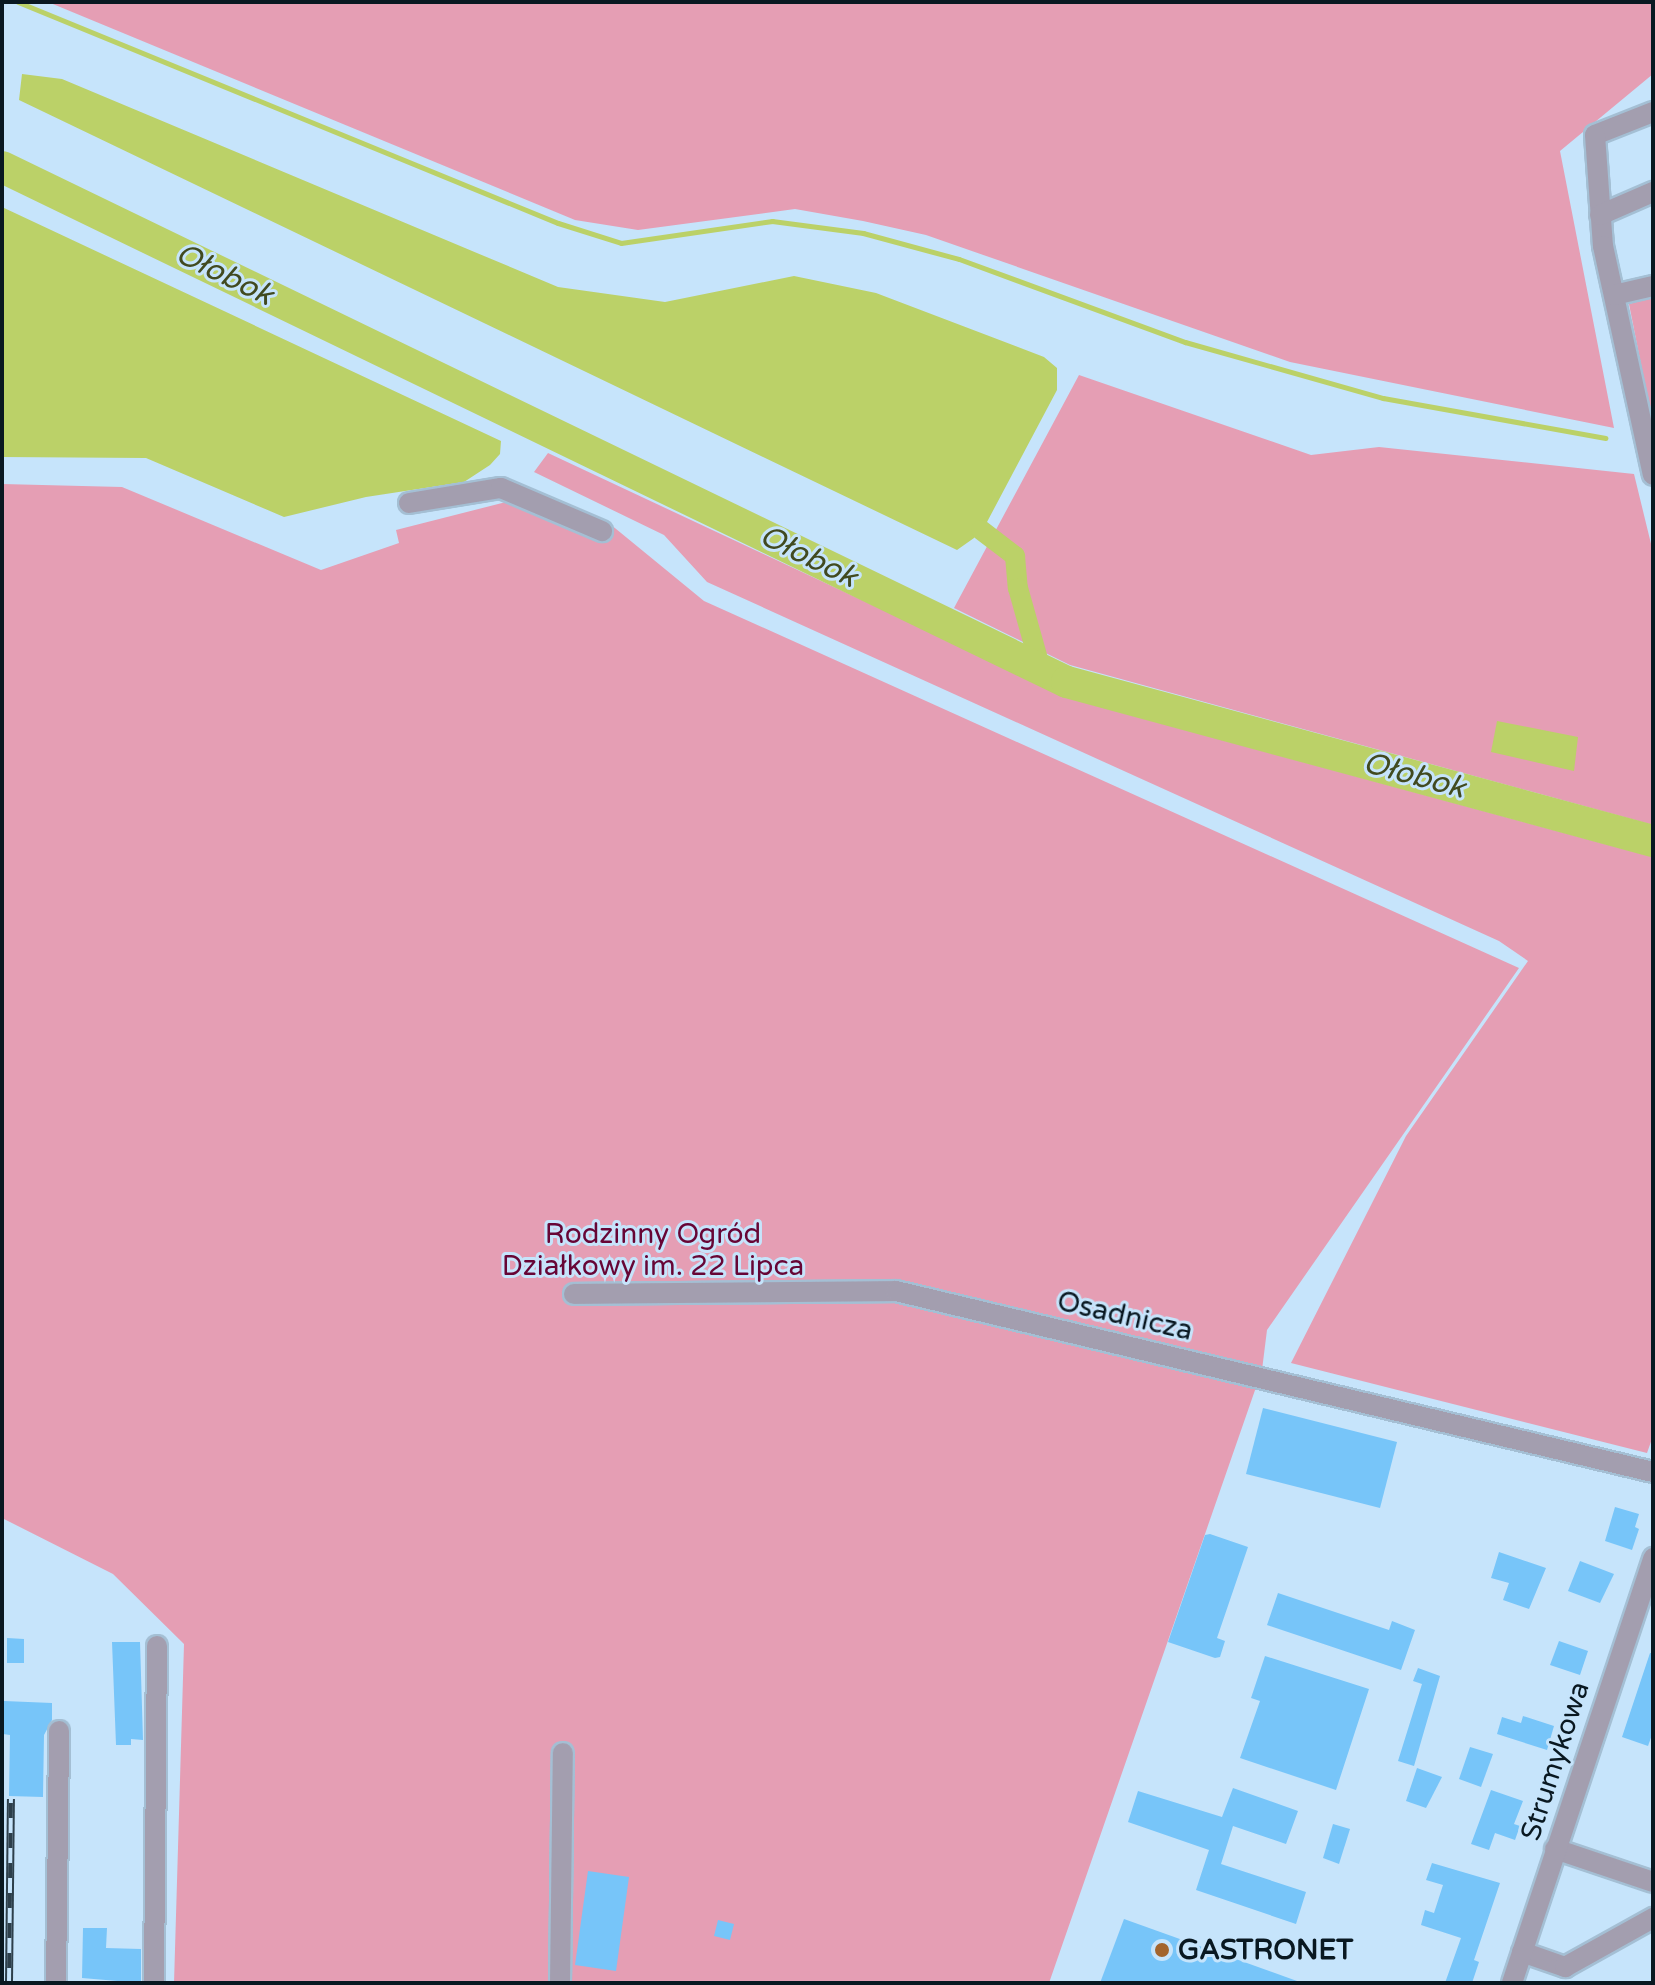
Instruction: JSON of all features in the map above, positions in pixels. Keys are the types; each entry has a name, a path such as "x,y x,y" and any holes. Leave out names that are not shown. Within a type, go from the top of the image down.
{"street":[{"path":"1653,112 1595,135 1600,215 1653,475"},
{"path":"1600,215 1653,192"},
{"path":"1614,295 1653,286"},
{"path":"409,503 501,488 602,531"},
{"name":"Osadnicza","path":"574,1294 896,1291 1653,1472"},
{"name":"Strumykowa","path":"1512,1983 1653,1558"},
{"path":"154,1983 157,1646"},
{"path":"56,1983 59,1731"},
{"path":"560,1983 563,1753"},
{"path":"1555,1849 1653,1882"},
{"path":"1522,1952 1565,1967 1653,1918"}],"green space":[{"path":"48,2 1653,2 1653,74 1560,151 1614,428 1290,362 926,235 863,221 795,209 638,230 575,220"},
{"path":"1653,297 1653,420 1652,420 1629,304"},
{"path":"1079,375 1311,455 1379,447 1634,474 1653,552 1653,825 1070,665 954,608"},
{"path":"548,453 1075,700 1653,857 1653,1436 1647,1453 1291,1363 1406,1136 1528,961 1499,941 707,582 664,535 534,472"},
{"name":"Rodzinny Ogród Działkowy im. 22 Lipca","path":"515,483 610,524 704,601 1519,968 1267,1330 1262,1370 1049,1983 174,1983 184,1644 113,1574 2,1518 2,484 122,487 321,570 399,543 396,530 506,502"}],"shaded area":[{"path":"22,74 62,79 558,287 665,302 794,276 876,293 1044,357 1057,368 1057,390 987,522 974,538 957,550 19,100"},
{"path":"2,207 501,441 500,454 490,465 464,482 366,497 284,517 146,458 2,457"},
{"path":"1497,721 1578,737 1574,771 1491,752"}],"building":[{"path":"1263,1408 1397,1442 1380,1508 1246,1474"},
{"path":"1615,1507 1639,1514 1635,1527 1639,1529 1632,1550 1605,1541"},
{"path":"1205,1535 1248,1547 1217,1638 1225,1641 1220,1657 1215,1658 1168,1642"},
{"path":"1499,1552 1546,1568 1529,1609 1503,1600 1509,1583 1491,1578"},
{"path":"1580,1561 1614,1574 1600,1603 1568,1591"},
{"path":"1278,1593 1389,1630 1392,1621 1415,1630 1401,1670 1267,1625"},
{"path":"7,1638 24,1639 24,1663 7,1663"},
{"path":"1559,1641 1588,1651 1580,1675 1550,1665"},
{"path":"112,1642 140,1642 143,1740 131,1739 131,1745 116,1745"},
{"path":"1650,1653 1653,1653 1653,1732 1648,1746 1622,1737"},
{"path":"1265,1656 1369,1689 1336,1790 1240,1758 1260,1701 1251,1698"},
{"path":"1418,1668 1440,1676 1414,1766 1398,1761 1422,1684 1413,1681"},
{"path":"4,1701 52,1703 52,1720 44,1735 43,1797 9,1796 10,1735 3,1734"},
{"path":"1523,1716 1554,1726 1547,1750 1497,1734 1502,1717 1521,1723"},
{"path":"1470,1747 1493,1754 1481,1787 1459,1779"},
{"path":"1417,1768 1442,1777 1426,1808 1406,1801"},
{"path":"1233,1788 1298,1811 1286,1844 1233,1826 1221,1864 1306,1892 1296,1924 1196,1890 1209,1850 1128,1822 1138,1791 1222,1817"},
{"path":"1491,1790 1523,1801 1514,1824 1520,1826 1515,1840 1495,1833 1489,1850 1471,1844"},
{"path":"1333,1824 1350,1829 1339,1864 1323,1858"},
{"path":"1432,1863 1500,1883 1474,1960 1479,1962 1472,1983 1445,1983 1461,1938 1421,1925 1425,1910 1434,1913 1443,1885 1426,1880"},
{"path":"588,1871 629,1877 616,1971 575,1965"},
{"name":"GASTRONET","path":"1124,1919 1297,1981 1297,1983 1100,1983"},
{"path":"718,1920 734,1924 730,1940 714,1936"},
{"path":"83,1928 107,1928 106,1948 141,1949 141,1983 82,1978"}],"waterway":[{"path":"18,2 558,223 621,243 772,221 863,233 959,259 1185,342 1383,398 1605,438"},
{"name":"Ołobok","path":"2,167 1067,682 1653,841"},
{"path":"981,530 1015,556 1018,588 1041,670"}],"railway":[{"path":"9,1983 11,1799"}],"place":[{"name":"GASTRONET","path":"1162,1950"}]}
